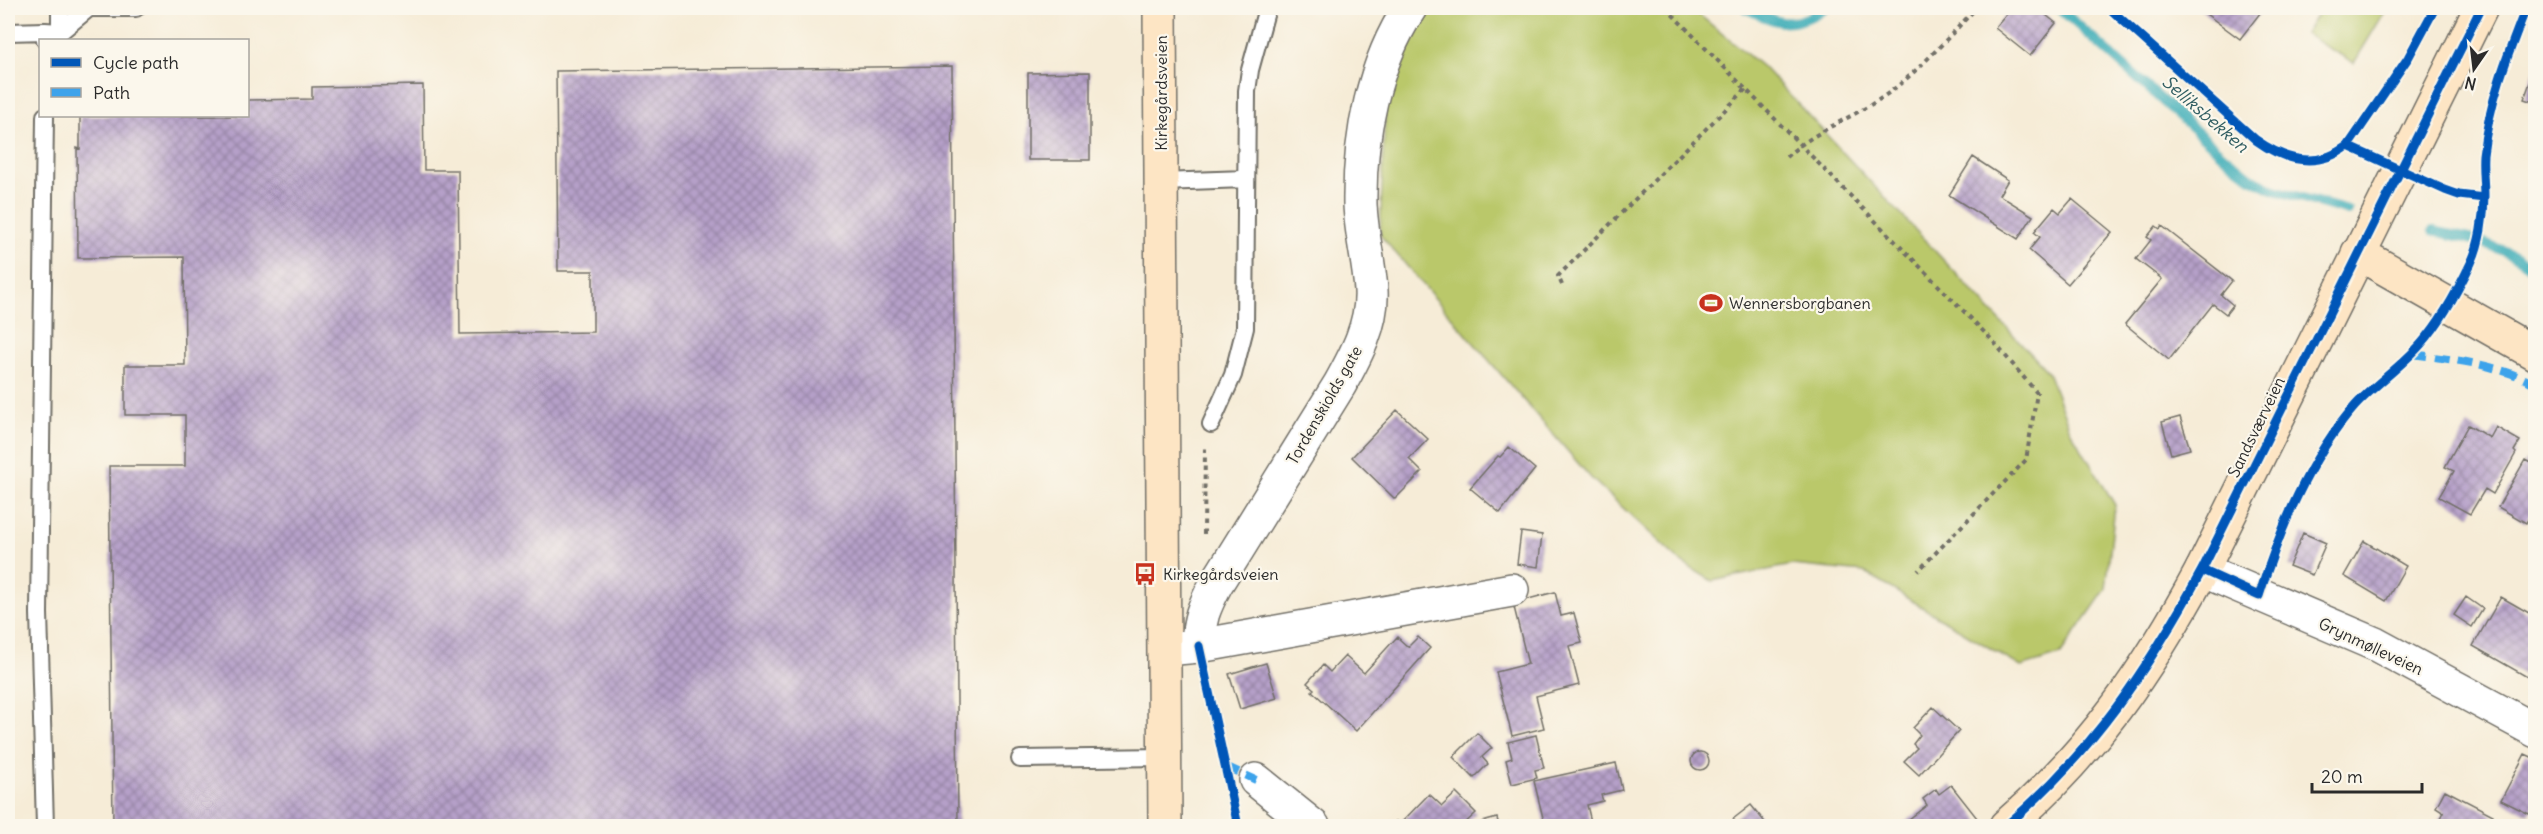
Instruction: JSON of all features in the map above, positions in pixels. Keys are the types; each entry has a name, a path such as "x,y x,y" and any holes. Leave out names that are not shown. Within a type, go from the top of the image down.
{"street":[{"name":"Kirkegårdsveien","path":"1160,8 1164,826"},
{"name":"Tordenskiolds gate","path":"1199,646 1198,635 1202,613 1215,584 1340,384 1356,355 1365,332 1371,290 1360,204 1365,135 1385,53 1410,8"},
{"name":"Sandsværveien","path":"2006,826 2060,776 2113,714 2175,621 2481,8"},
{"path":"2358,253 2535,354"},
{"name":"Grynmølleveien","path":"2202,570 2375,644 2535,731"},
{"path":"1164,649 1199,646 1512,590"},
{"path":"1256,780 1313,826"}],"lane":[{"path":"50,35 60,8"},
{"path":"8,32 50,35 89,9 136,8"},
{"path":"1211,424 1233,375 1245,328 1247,91 1250,70 1267,8"},
{"path":"45,117 39,613 45,826"},
{"path":"1161,182 1245,179"},
{"path":"1020,759 1164,757"}],"path":[{"path":"1666,8 1992,340 2037,393 2026,460 1918,571"},
{"path":"1786,158 1800,145 1886,95 1976,8"},
{"path":"1562,285 1558,276 1746,89"},
{"path":"1211,424 1204,458 1203,529 1205,550 1215,584"}],"green space":[{"name":"Wennersborgbanen","path":"1395,8 1691,8 1766,70 2048,372 2070,430 2115,505 2106,589 2060,655 2021,667 1864,572 1792,565 1712,581 1681,562 1591,478 1380,235 1389,14"},
{"path":"2321,8 2387,8 2354,63 2305,34"}],"building":[{"path":"2012,8 2037,8 2056,23 2030,56 1995,28"},
{"path":"2198,8 2264,8 2240,39"},
{"path":"952,66 958,826 113,826 109,466 185,466 185,415 125,415 125,365 185,365 184,257 78,258 77,148 80,149 80,117 249,117 249,100 312,99 312,87 423,85 424,170 458,170 460,334 593,332 593,271 558,271 556,71"},
{"path":"2536,69 2536,103 2524,99"},
{"path":"1090,72 1090,160 1028,160 1028,73"},
{"path":"1973,157 2008,180 1999,195 2033,216 2018,239 1949,195"},
{"path":"2072,199 2112,232 2068,284 2029,250 2040,237 2034,232 2054,208 2060,213"},
{"path":"2156,226 2160,229 2162,226 2232,281 2221,295 2233,305 2226,314 2213,304 2169,360 2125,324 2162,279 2136,259 2151,240 2147,237"},
{"path":"1397,410 1428,439 1409,459 1422,472 1395,499 1352,457"},
{"path":"2180,417 2190,449 2171,454 2162,422"},
{"path":"2468,425 2490,438 2496,427 2520,441 2514,451 2516,453 2493,494 2485,489 2470,514 2439,497 2454,471 2445,467"},
{"path":"1509,447 1535,469 1500,513 1470,488"},
{"path":"2525,460 2536,466 2536,512 2533,511 2526,523 2498,507"},
{"path":"1521,532 1542,535 1538,567 1517,564"},
{"path":"2303,533 2326,543 2312,575 2289,566"},
{"path":"2364,541 2406,566 2386,601 2344,576"},
{"path":"1555,592 1561,616 1574,613 1582,643 1569,646 1579,685 1536,696 1544,728 1512,736 1496,672 1528,664 1513,603"},
{"path":"2466,597 2483,609 2472,627 2454,615"},
{"path":"2501,597 2536,617 2536,675 2532,673 2529,678 2473,646"},
{"path":"1397,637 1408,647 1418,637 1430,648 1356,731 1312,691 1314,689 1307,683 1323,665 1330,672 1345,656 1364,673"},
{"path":"1266,663 1277,698 1240,709 1229,674"},
{"path":"1933,707 1959,731 1919,775 1904,761 1917,748 1913,744 1920,735 1913,728"},
{"path":"1477,733 1492,748 1482,757 1488,764 1474,778 1453,757"},
{"path":"1536,735 1544,768 1535,770 1537,778 1512,784 1506,760 1512,758 1508,742"},
{"path":"1700,752 1706,755 1709,761 1706,767 1700,770 1694,767 1691,761 1694,755"},
{"path":"2525,754 2536,759 2536,803 2529,814 2501,800"},
{"path":"1616,763 1622,790 1601,795 1603,801 1587,805 1592,826 1545,826 1534,781"},
{"path":"1951,785 1981,823 1977,826 1907,826 1904,823 1927,805 1923,799 1936,789 1939,794"},
{"path":"2445,790 2493,815 2487,826 2437,826 2444,812 2436,807"},
{"path":"1456,793 1476,813 1462,826 1391,826 1396,821 1400,824 1429,794 1442,806"},
{"path":"1751,805 1768,826 1739,826 1733,819"},
{"path":"1497,818 1499,826 1483,826 1482,822"}],"waterway":[{"name":"Selliksbekken","path":"1745,8 1767,18 1785,22 1804,20 1825,8"},
{"name":"Selliksbekken","path":"2059,8 2224,156 2253,179 2275,190 2348,211"},
{"name":"Selliksbekken","path":"2433,231 2475,240 2499,249 2536,270"}],"marked path":[{"path":"2412,354 2473,363 2502,370 2531,382 2536,380"},
{"path":"1225,766 1256,780"}],"cycle path":[{"path":"2109,8 2256,140 2278,153 2301,160 2325,158 2348,146 2408,58 2435,8"},
{"path":"2006,826 2037,798 2092,739 2139,675 2182,607 2481,8"},
{"path":"2202,570 2259,596 2286,521 2323,449 2355,406 2421,344 2449,305 2471,263 2479,239 2484,204 2483,155 2486,136 2494,98 2526,8"},
{"path":"2348,146 2445,190 2459,195 2484,198"},
{"path":"1199,646 1238,826"}],"place":[{"name":"Wennersborgbanen","path":"1711,303"},
{"name":"Kirkegårdsveien","path":"1145,574"}]}
